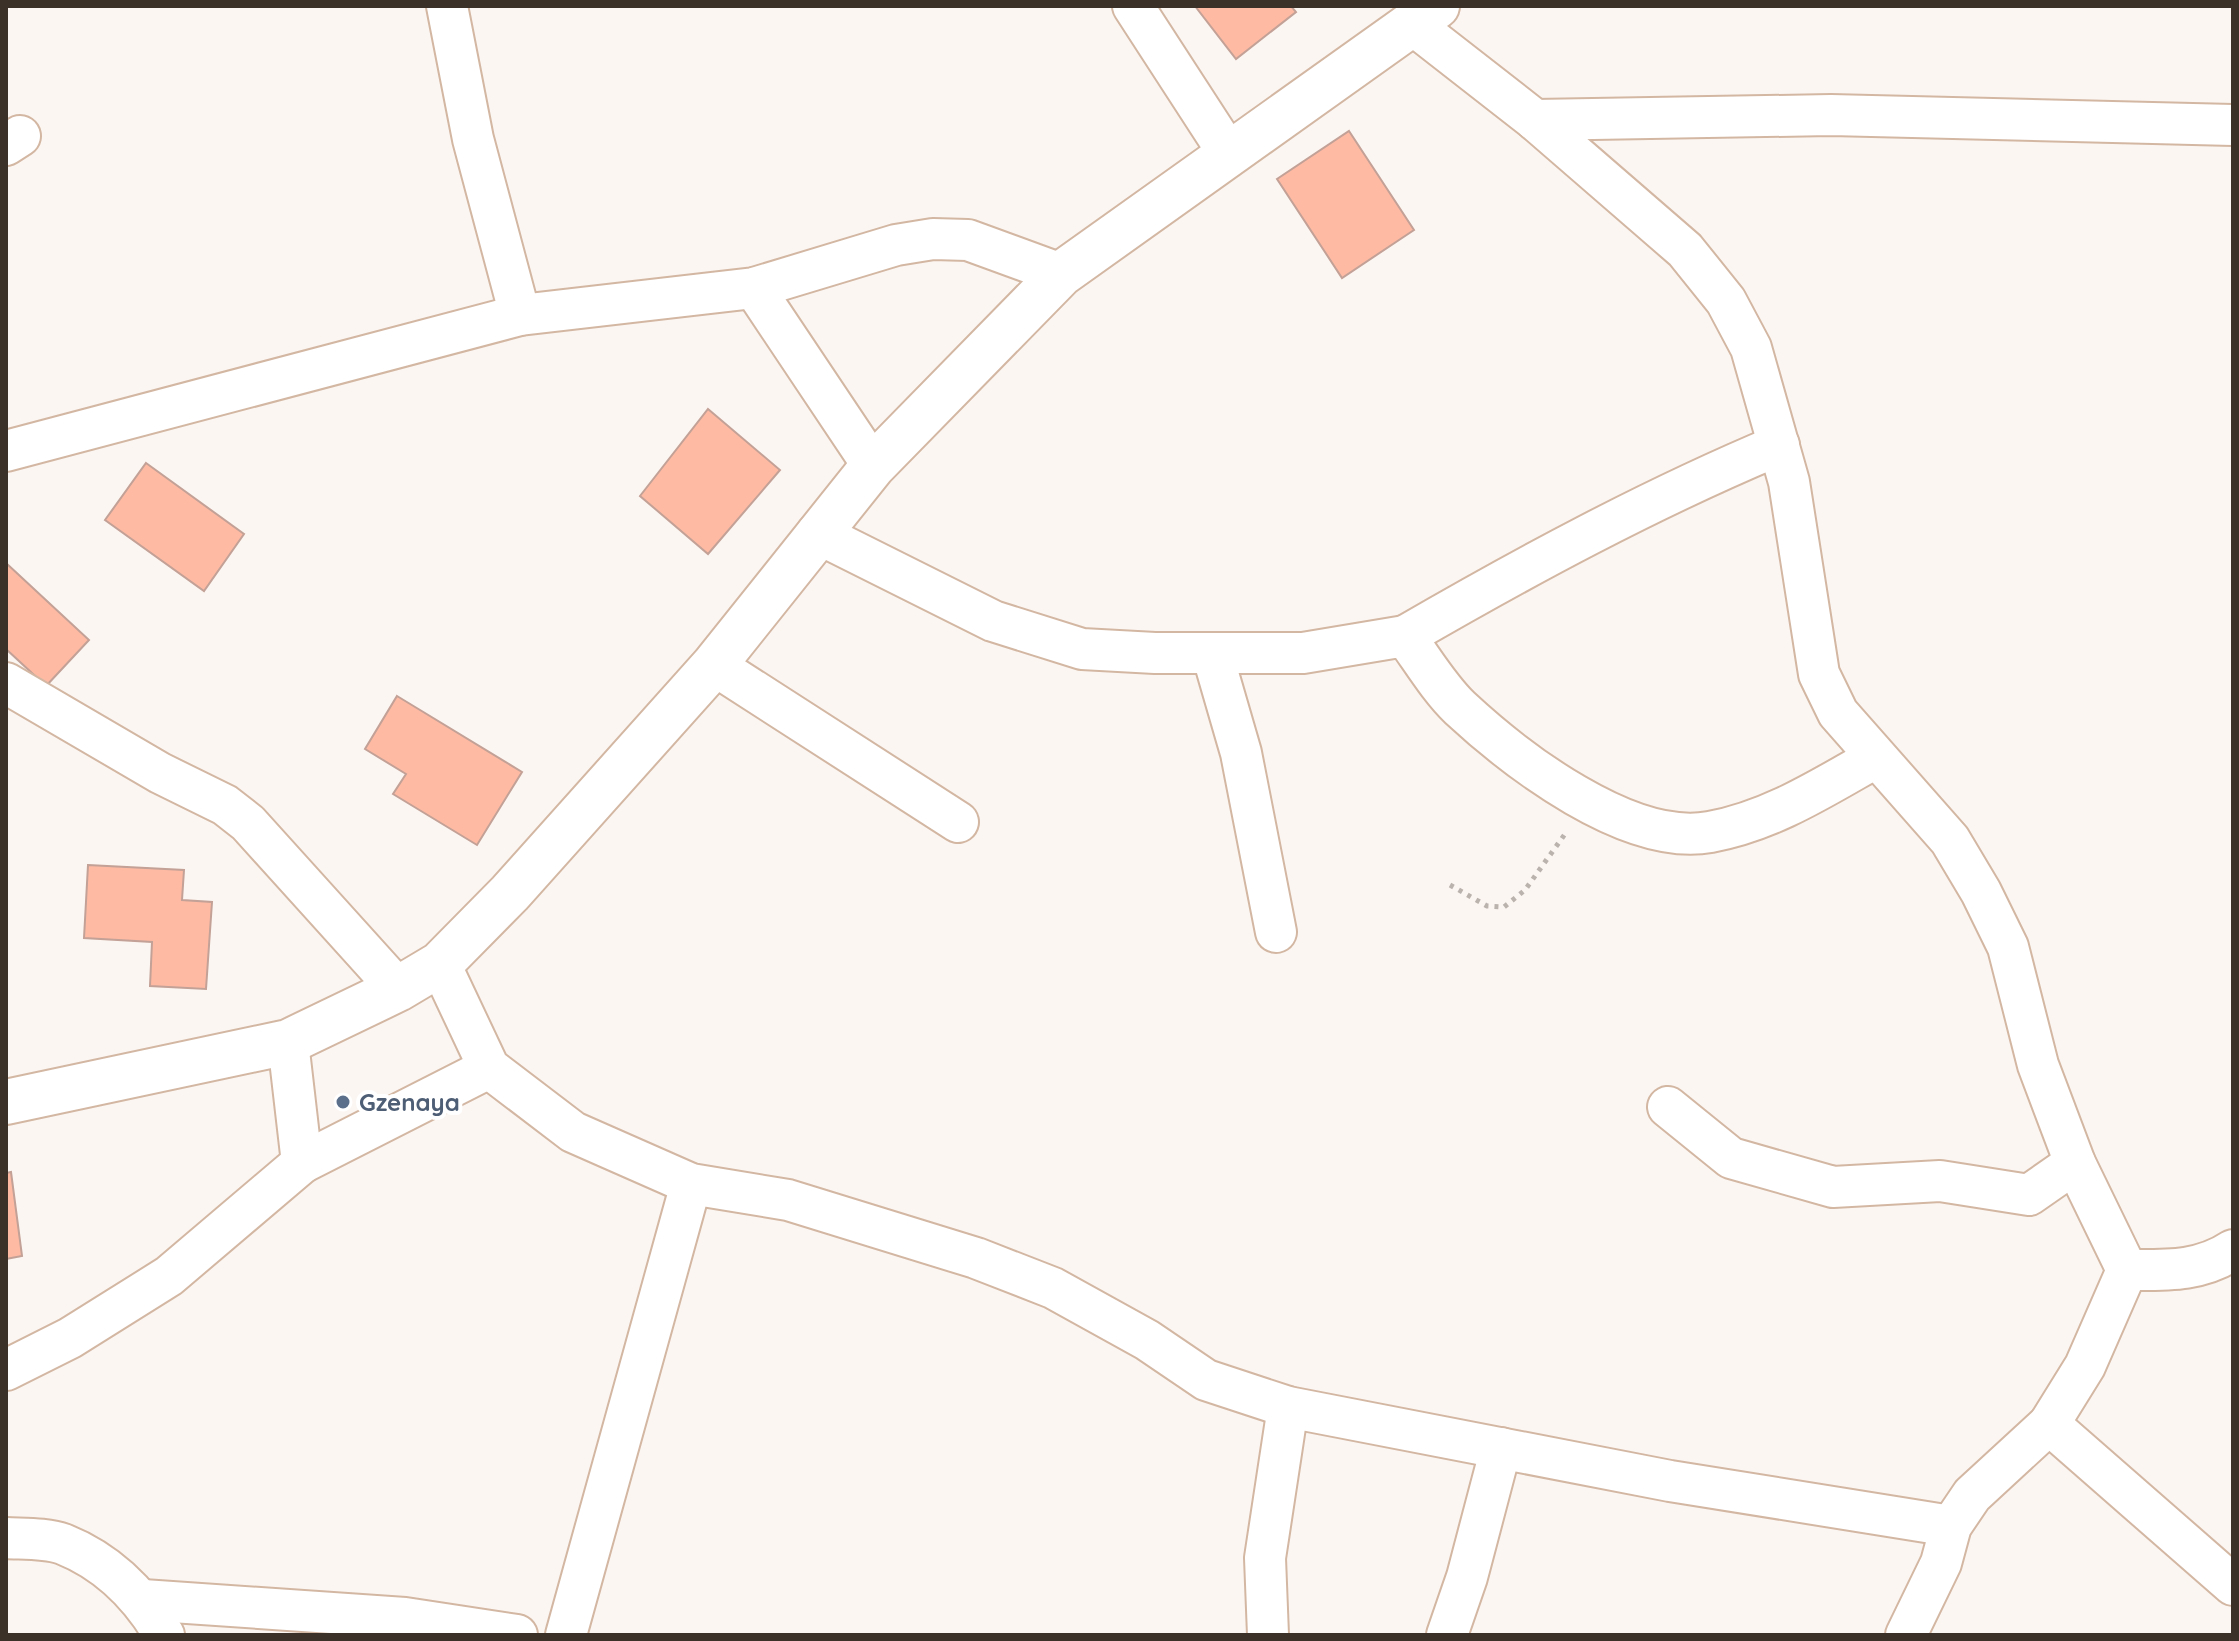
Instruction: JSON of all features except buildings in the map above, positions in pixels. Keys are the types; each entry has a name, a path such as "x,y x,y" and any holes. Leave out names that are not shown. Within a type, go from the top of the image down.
{"street":[{"path":"447,6 473,139 520,315"},
{"path":"1133,6 1229,154"},
{"path":"6,1102 288,1042 398,989 440,964 510,893 714,665 873,466 1061,274 1424,15 1535,120 1685,250 1726,301 1751,348 1789,482 1819,674 1838,713 1950,840 2008,947 2038,1065 2075,1163 2127,1270 2085,1366 2049,1424 1972,1495 1951,1526 1941,1563 1906,1635"},
{"path":"1535,120 1831,115 2233,125"},
{"path":"6,451 520,315 754,288 896,245 933,239 968,240 1061,274"},
{"path":"754,288 873,466"},
{"path":"817,533 993,621 1082,649 1303,653 1405,636 1513,574 1688,484 1779,445"},
{"path":"1405,636 1458,706 1540,772 1589,801 1645,826 1682,834 1708,833 1769,817 1875,758"},
{"path":"1212,653 1241,753 1276,932"},
{"path":"714,665 958,822"},
{"path":"6,683 160,773 225,805 248,823 398,989"},
{"path":"440,964 489,1068 573,1132 691,1184 788,1200 976,1258 1053,1288 1147,1340 1206,1380 1288,1407 1670,1481 1951,1526"},
{"path":"288,1042 302,1163"},
{"path":"6,1370 70,1338 169,1276 302,1163 489,1068"},
{"path":"1668,1107 1731,1158 1833,1187 1940,1181 2029,1195 2075,1163"},
{"path":"566,1635 691,1184"},
{"path":"2127,1270 2183,1270 2213,1264 2233,1250"},
{"path":"1268,1635 1265,1558 1271,1499 1288,1407"},
{"path":"2049,1424 2233,1585"},
{"path":"1447,1635 1467,1577 1501,1448"},
{"path":"6,1538 60,1543 105,1566 143,1600 164,1635"},
{"path":"143,1600 405,1618 517,1635"}],"path":[{"path":"1450,885 1487,906 1504,907 1525,890 1589,801"}],"place":[{"name":"Gzenaya","path":"343,1102"}]}
